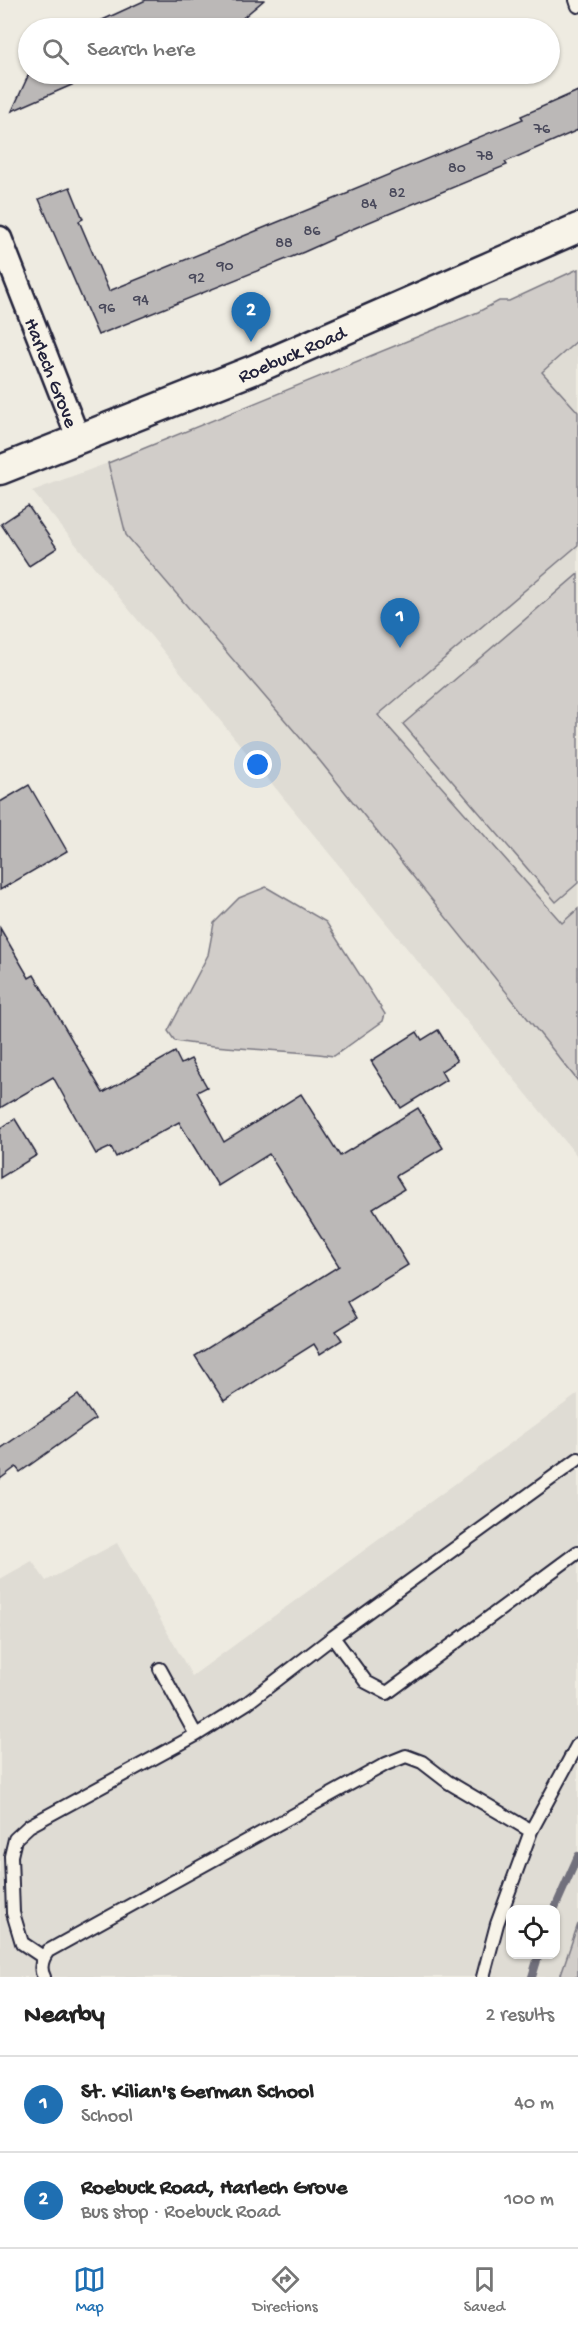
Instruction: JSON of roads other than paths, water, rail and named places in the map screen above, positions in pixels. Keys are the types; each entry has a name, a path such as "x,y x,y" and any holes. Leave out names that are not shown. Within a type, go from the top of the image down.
{"street":[{"name":"Roebuck Road","path":"0,470 253,370 578,228"},
{"name":"Harlech Grove","path":"0,238 79,440"}],"lane":[{"path":"576,0 578,6"},
{"path":"44,1957 22,1943 13,1913 11,1856 15,1839 29,1826 196,1735 247,1703 333,1637 578,1459"},
{"path":"333,1637 366,1682 387,1693 578,1552"},
{"path":"160,1668 196,1735"},
{"path":"483,1977 497,1924 531,1831 578,1743"},
{"path":"44,1977 41,1972 44,1957 48,1951 375,1770 406,1756 422,1762 448,1782 531,1831"}],"waterway":[{"path":"556,1905 578,1856"},
{"path":"532,1977 537,1959"}],"place":[{"name":"Roebuck Road, Harlech Grove","path":"251,342"},
{"name":"St. Kilian's German School","path":"400,648"}]}
